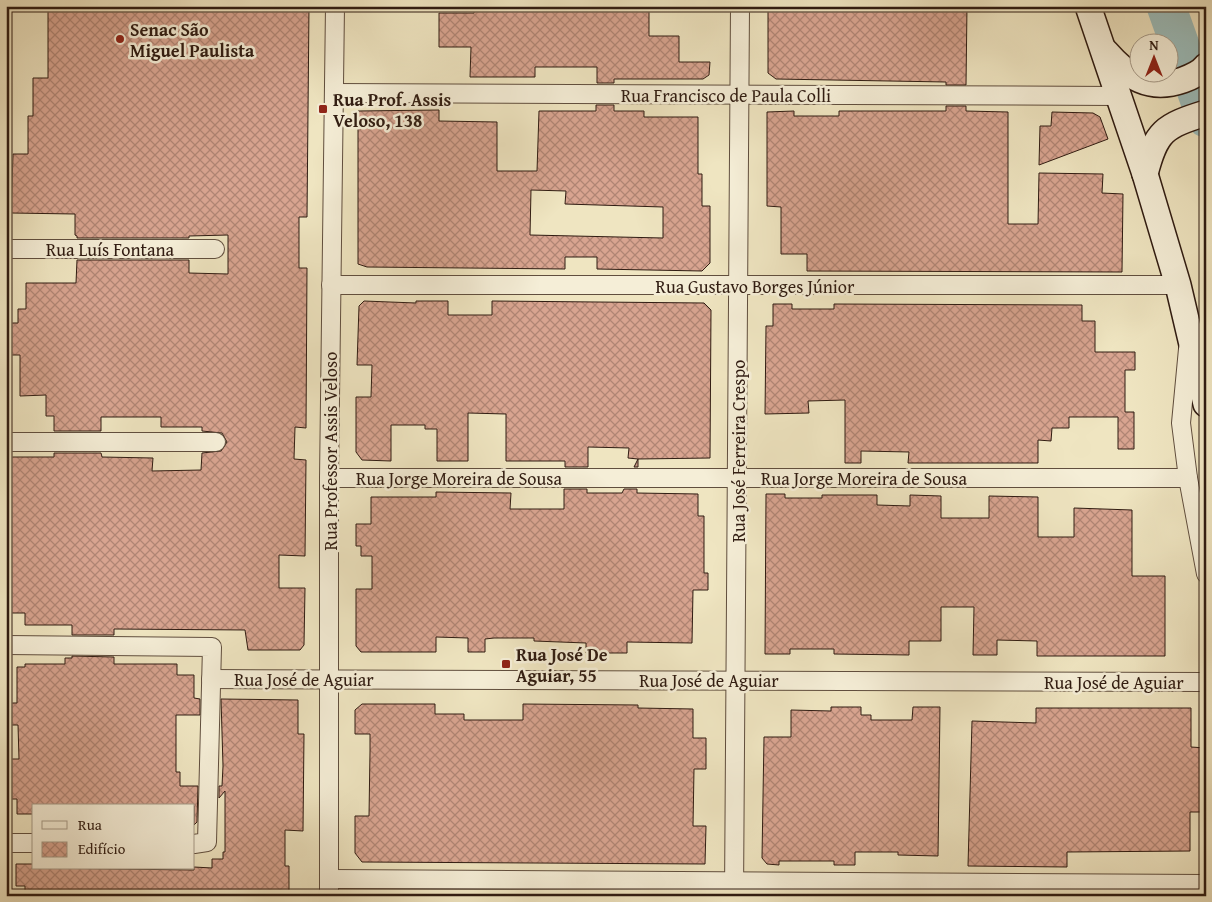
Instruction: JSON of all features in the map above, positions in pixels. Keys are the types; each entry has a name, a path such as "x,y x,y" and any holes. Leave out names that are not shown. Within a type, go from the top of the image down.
{"street":[{"name":"Rua Professor Assis Veloso","path":"330,887 329,478 335,6"},
{"name":"Rua José Ferreira Crespo","path":"734,889 740,6"},
{"path":"1088,6 1145,174 1178,285 1206,404"},
{"path":"1100,46 1132,78 1154,86 1176,83 1192,77 1205,68"},
{"name":"Rua Francisco de Paula Colli","path":"334,93 1118,96"},
{"path":"1145,174 1156,138 1168,129 1206,113"},
{"name":"Rua Luís Fontana","path":"6,249 214,249"},
{"name":"Rua Gustavo Borges Júnior","path":"331,285 1178,285"},
{"path":"1189,333 1182,423 1188,478 1206,574"},
{"path":"6,442 216,442"},
{"name":"Rua Jorge Moreira de Sousa","path":"329,478 1188,478"},
{"path":"6,645 213,648 207,842 195,844"},
{"name":"Rua José de Aguiar","path":"211,679 1206,682"},
{"path":"6,843 32,843"},
{"path":"330,887 1019,889 1206,884"}],"building":[{"path":"48,6 309,6 307,217 299,217 299,268 307,268 306,428 295,427 294,459 306,460 305,556 279,555 279,588 305,588 304,645 300,650 248,650 245,630 114,629 114,635 72,635 72,625 25,625 25,613 6,613 6,457 54,457 54,453 101,453 102,457 153,458 152,471 201,470 202,453 221,451 227,442 222,433 202,431 202,427 161,427 161,417 101,417 101,431 54,431 54,416 46,416 46,395 20,396 20,355 9,355 10,323 18,323 18,309 26,309 26,283 76,283 77,260 189,260 189,273 228,274 228,235 189,236 189,238 77,238 75,235 75,214 11,213 13,154 28,154 28,116 33,116 33,78 48,78"},
{"path":"474,6 649,6 649,36 679,36 679,62 710,62 709,75 703,79 614,79 614,83 597,83 597,67 535,67 535,77 470,77 471,47 439,47 439,13 474,13"},
{"path":"768,6 967,6 966,85 946,85 946,82 776,79 768,73"},
{"path":"596,105 614,105 614,111 644,111 644,117 698,117 698,174 702,174 702,206 710,206 710,263 702,271 597,269 597,257 565,257 565,269 367,267 358,264 358,111 439,110 439,121 497,122 497,171 537,171 539,111 596,111","holes":["531,190 566,191 565,204 663,207 663,238 530,235"]},
{"path":"946,106 966,106 966,111 1008,112 1008,224 1038,224 1039,173 1103,174 1102,193 1123,194 1122,272 807,271 807,254 781,254 781,207 767,206 767,112 794,111 794,116 839,116 839,111 946,111"},
{"path":"1052,112 1093,113 1100,117 1108,139 1039,165 1040,126 1051,126"},
{"path":"364,301 416,303 416,301 448,301 448,315 492,315 492,301 704,303 711,310 710,458 638,459 628,458 629,448 588,447 588,467 565,467 565,461 506,461 506,414 468,413 468,461 437,461 437,429 425,429 425,425 391,425 391,461 362,460 356,452 356,397 371,397 372,365 357,365 359,306"},
{"path":"773,304 792,304 792,309 834,309 834,304 1082,305 1082,321 1095,321 1095,352 1135,352 1135,370 1125,370 1125,412 1134,412 1134,449 1118,449 1118,417 1069,417 1069,428 1052,428 1051,441 1038,440 1038,463 908,463 909,452 861,451 861,463 845,463 845,400 808,401 809,413 765,414 766,326 773,326"},
{"path":"638,459 638,467 634,467"},
{"path":"564,489 587,489 587,493 622,493 624,489 637,489 637,493 698,494 698,516 704,516 704,573 708,573 708,590 693,590 692,643 627,642 627,653 586,653 586,643 534,641 534,638 485,639 485,652 468,652 468,638 436,637 436,652 361,652 356,646 356,589 372,589 372,556 361,556 361,546 356,546 356,524 371,524 371,497 436,497 436,492 511,493 510,509 564,509"},
{"path":"766,494 785,494 785,498 822,498 822,495 877,495 877,505 910,506 910,495 941,496 941,518 989,518 989,496 1038,497 1038,537 1074,537 1074,508 1132,510 1132,576 1165,576 1165,656 1037,656 1037,641 997,640 997,655 973,655 974,607 941,607 941,641 909,641 909,655 834,654 834,649 790,649 790,654 765,654"},
{"path":"72,656 114,657 114,664 177,664 177,675 194,675 194,698 200,699 200,715 176,715 176,772 180,772 180,786 198,786 197,822 195,824 195,804 32,804 32,814 17,814 17,799 6,799 6,759 19,759 18,725 9,725 9,703 17,703 17,667 25,667 25,664 65,664 65,658 72,658"},
{"path":"221,699 298,700 298,734 304,734 303,831 285,830 285,866 289,866 289,894 25,896 25,886 16,886 16,864 32,864 32,870 195,870 195,867 212,868 212,859 223,859 223,852 225,852 225,791 219,798 223,766"},
{"path":"362,704 435,704 435,714 464,714 464,720 523,720 523,704 638,705 638,708 693,709 693,738 706,738 706,769 694,769 693,826 706,826 705,864 362,862 355,853 355,816 369,816 370,734 355,734 355,710"},
{"path":"831,707 861,707 861,715 871,715 871,720 912,720 913,707 940,707 938,856 898,855 898,852 855,852 855,865 834,865 834,861 779,861 779,865 767,864 762,858 764,737 791,737 791,710 831,711"},
{"path":"1036,708 1191,708 1191,747 1206,748 1206,787 1203,787 1203,812 1190,812 1190,851 1067,852 1067,867 968,866 972,721 1036,723"}],"waterway":[{"path":"1166,6 1206,118"}],"place":[{"name":"Senac São Miguel Paulista","path":"120,39"},
{"name":"Rua Prof. Assis Veloso, 138","path":"323,109"},
{"name":"Rua José De Aguiar, 55","path":"506,664"}]}
